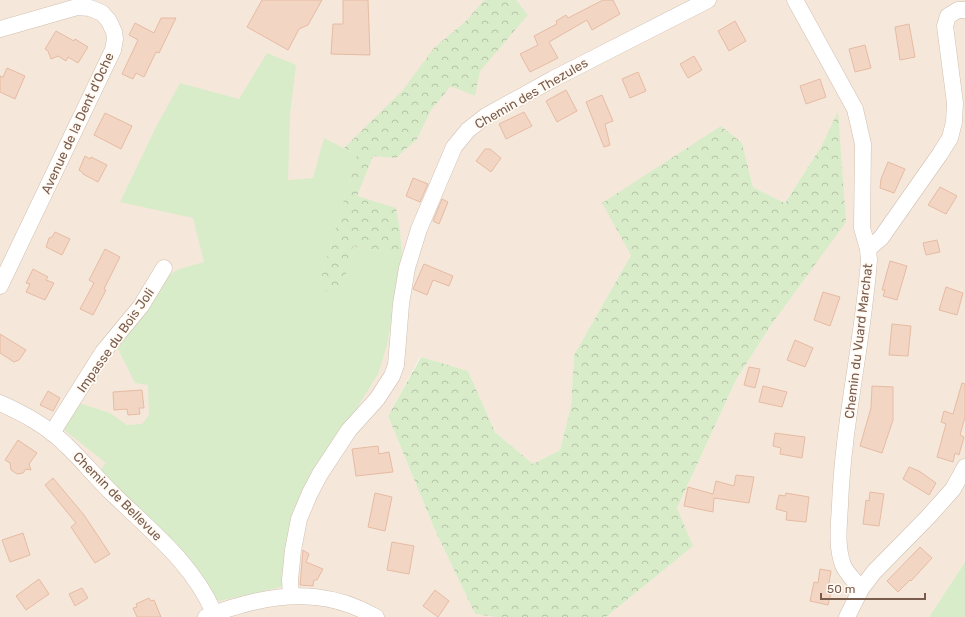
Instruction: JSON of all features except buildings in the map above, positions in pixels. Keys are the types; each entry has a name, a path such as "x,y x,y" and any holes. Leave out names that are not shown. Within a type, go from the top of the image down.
{"street":[{"name":"Chemin des Thezules","path":"291,596 290,580 293,550 299,519 310,493 330,458 349,430 377,399 392,376 396,365 401,304 407,268 419,229 454,147 468,130 486,116 553,79 708,0"},
{"name":"Chemin du Vuard Marchat","path":"797,5 855,109 863,144 862,228 868,249 868,275 841,480 839,544 844,566 862,589"},
{"name":"Avenue de la Dent d'Oche","path":"0,29 77,7 90,8 102,13 109,21 114,32 115,39 112,50 0,286"},
{"path":"868,249 881,238 950,138 954,122 954,103 945,26 948,16 958,10 965,10"},
{"name":"Impasse du Bois Joli","path":"52,433 94,365 140,306 164,268"},
{"name":"Chemin de Bellevue","path":"0,403 29,417 67,445 98,480 168,546 181,561 204,594 210,615"},
{"path":"848,617 862,589 874,572 953,489 965,467"},
{"path":"210,615 245,604 291,596 305,596 334,600 348,604 376,617"}],"shaded area":[{"path":"0,0 965,0 965,562 929,617 606,617 692,546 677,508 736,380 771,325 838,112 822,145 785,203 753,187 742,143 631,255 574,355 571,406 560,450 533,464 495,432 468,371 420,357 388,416 434,528 475,614 495,617 0,617"}],"green space":[{"path":"484,0 516,0 528,15 480,71 475,96 451,86 431,110 417,139 396,158 373,156 357,196 396,208 402,255 353,246 341,295 318,289 357,155 344,148 402,91 434,48 466,21"},
{"path":"267,53 296,65 290,115 288,180 313,178 324,138 357,155 318,289 341,294 353,246 402,255 387,345 378,374 300,500 287,537 285,576 281,587 219,601 213,598 99,472 106,463 63,429 79,403 110,413 127,425 142,424 149,415 148,385 135,383 116,345 163,278 179,269 204,262 193,218 120,202 157,125 180,83 239,99"},
{"path":"838,111 846,222 771,325 736,380 677,508 693,546 606,617 495,617 475,614 434,528 388,416 421,357 468,371 495,432 533,464 560,450 571,406 574,355 631,255 602,203 721,126 742,143 753,187 785,203 822,145"},
{"path":"965,562 965,617 929,617"}]}
